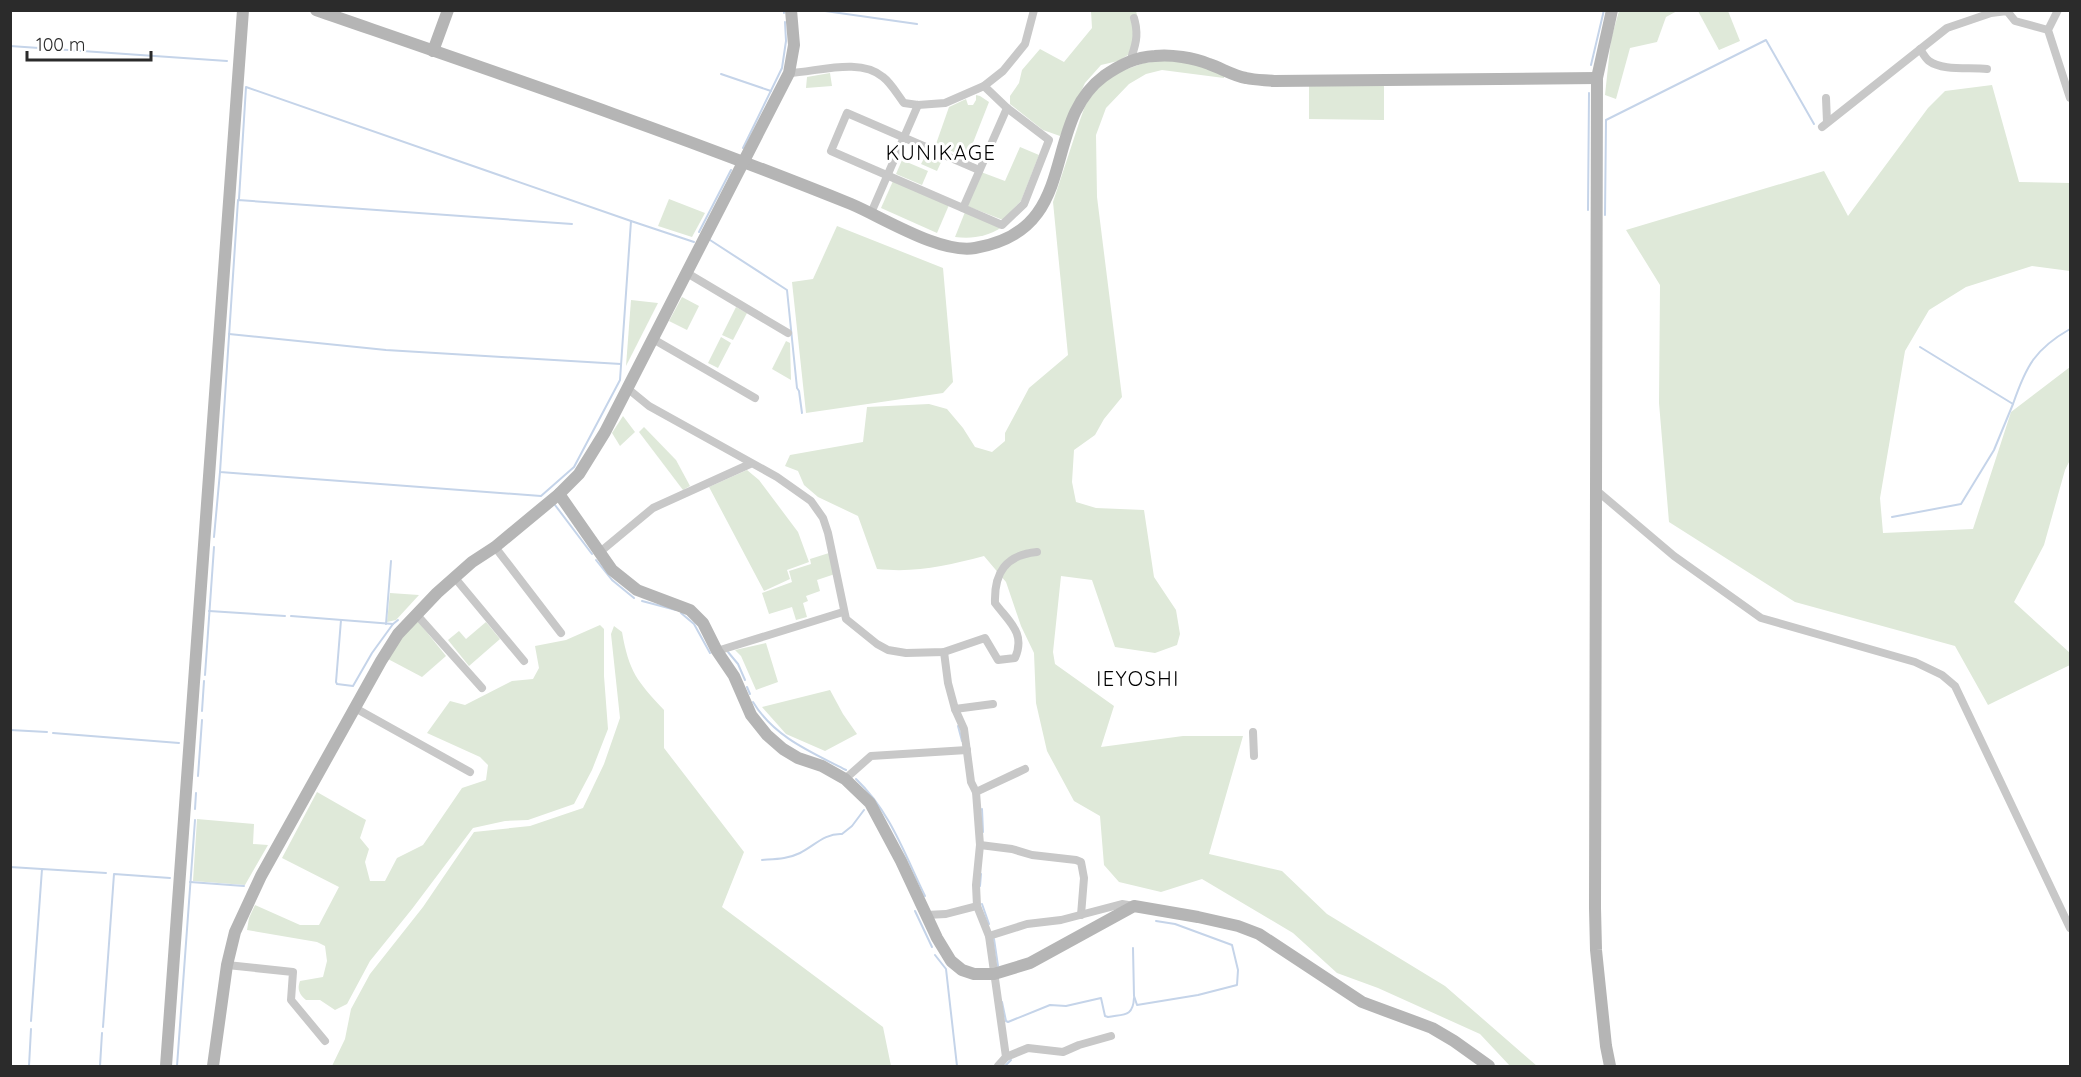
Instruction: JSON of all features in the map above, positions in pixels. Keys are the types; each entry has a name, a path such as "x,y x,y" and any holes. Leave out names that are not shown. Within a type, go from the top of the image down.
{"street":[{"path":"166,1066 243,10"},
{"path":"316,10 745,161 947,247 974,249 1001,241 1019,232 1040,211 1053,184 1077,108 1093,84 1115,68 1142,57 1159,55 1206,63 1244,78 1274,81 1597,78"},
{"path":"433,51 448,10"},
{"path":"213,1066 227,965 235,932 253,891 398,634 472,562 495,547 559,494 579,474 593,453 654,339 789,73 794,45 791,10"},
{"path":"789,73 855,66 870,69 883,77 904,103 918,105 945,103 984,86 1003,71 1025,44 1034,10"},
{"path":"1610,1066 1596,950 1596,490 1597,78 1612,10"},
{"path":"2058,10 2048,30 2070,98"},
{"path":"1826,98 1825,124 1947,28 1991,13 2007,11 2015,21 2048,30"},
{"path":"1132,55 1138,30 1134,18"},
{"path":"1920,49 1928,60 1943,67 1965,66 1987,69"},
{"path":"1190,51 1206,63"},
{"path":"979,170 847,113 831,151 1002,225 1024,204 1049,140 1007,108 984,86"},
{"path":"871,213 918,105"},
{"path":"963,207 1007,108"},
{"path":"687,273 788,333"},
{"path":"654,339 755,398"},
{"path":"627,388 649,406 777,477 811,501 823,518 834,558 846,619 859,631 888,650 906,653 944,652 985,638 998,660 1015,658 1020,646 1019,637 1012,623 995,603 995,592 998,578 1007,562 1020,554 1037,552"},
{"path":"600,552 653,508 750,464"},
{"path":"1596,490 1674,556 1761,618 1915,662 1942,675 1955,686 2070,928"},
{"path":"559,494 612,570 638,590 690,610 703,623 717,651 734,676 751,716 767,735 798,758 822,766 845,778 870,803 938,938 951,961 962,970 974,974 994,974 1030,963 1134,906"},
{"path":"495,547 561,633"},
{"path":"455,578 524,661"},
{"path":"717,651 843,612"},
{"path":"416,614 482,688"},
{"path":"944,652 948,683 955,709 964,729 971,782 976,792 980,845 976,885 977,906 989,936 1006,1057"},
{"path":"955,709 993,704"},
{"path":"355,708 470,772"},
{"path":"1252,732 1254,756"},
{"path":"845,778 871,756 967,750"},
{"path":"976,792 1025,769"},
{"path":"980,845 1081,862 1084,878 1081,915"},
{"path":"989,936 1027,924 1061,920 1122,904 1198,916 1238,926 1259,934 1362,1002 1432,1028 1489,1066"},
{"path":"926,915 946,914 977,906"},
{"path":"227,965 293,972 291,1000 326,1041"},
{"path":"998,1066 1006,1057 1028,1048 1063,1052 1111,1036"}],"green space":[{"path":"1091,11 1136,11 1140,27 1128,55 1118,61 1101,65 1085,83 1060,136 1043,130 1010,104 1010,96 1019,83 1022,70 1040,49 1064,62 1092,28"},
{"path":"1619,11 1677,11 1666,17 1657,42 1630,48 1616,99 1605,95 1611,39"},
{"path":"1698,11 1728,11 1740,41 1719,50"},
{"path":"1168,60 1188,62 1224,75 1224,78 1162,70 1146,74 1129,84 1106,108 1096,135 1097,197 1122,397 1104,419 1095,435 1074,450 1072,482 1076,502 1096,508 1144,510 1154,577 1176,610 1180,634 1177,645 1155,653 1115,647 1092,580 1061,576 1053,652 1055,664 1114,706 1101,747 1183,736 1243,736 1209,854 1282,871 1327,914 1445,986 1537,1066 1510,1066 1480,1034 1378,988 1337,973 1293,933 1202,879 1161,892 1119,882 1104,865 1100,816 1074,801 1047,751 1036,703 1034,653 1021,626 1006,582 984,556 931,568 877,569 858,516 818,497 804,485 798,471 785,466 790,455 863,442 867,407 929,404 947,409 975,447 992,452 1005,441 1005,433 1029,388 1068,355 1053,202 1085,106 1102,84 1116,73 1144,63"},
{"path":"830,73 832,86 806,88 807,77"},
{"path":"1309,85 1384,85 1384,120 1309,119"},
{"path":"1992,85 2019,182 2070,183 2070,271 2032,266 1966,287 1929,310 1905,351 1880,498 1883,533 1973,529 2011,412 2070,367 2070,460 2065,470 2044,545 2014,602 2070,653 2070,665 1988,705 1955,646 1795,602 1669,522 1659,403 1660,285 1626,230 1824,171 1848,216 1928,108 1945,91"},
{"path":"976,95 989,102 967,158 936,144 949,107 966,99 968,105 973,105"},
{"path":"1020,147 1039,155 1021,201 1003,220 967,206 981,172 1005,181"},
{"path":"928,151 943,158 937,171 921,164"},
{"path":"902,160 928,171 922,185 896,174"},
{"path":"893,181 949,205 937,233 881,208"},
{"path":"669,199 705,213 692,237 658,226"},
{"path":"965,212 1002,227 979,237 955,237"},
{"path":"837,226 943,268 953,382 943,393 806,413 792,282 813,279"},
{"path":"682,297 699,306 687,330 669,321"},
{"path":"631,300 658,303 626,366"},
{"path":"736,307 747,313 733,340 722,335"},
{"path":"721,337 731,343 718,368 708,363"},
{"path":"786,341 790,343 791,380 772,369"},
{"path":"623,416 635,432 620,446 612,433"},
{"path":"644,427 676,460 690,486 683,490 639,432"},
{"path":"747,470 759,480 798,532 809,562 787,570 790,579 764,591 709,487"},
{"path":"829,553 835,574 817,580 820,591 806,596 808,601 803,603 807,617 796,620 792,607 769,614 762,593 792,582 789,571 811,564 810,559"},
{"path":"390,593 419,595 396,620 387,622"},
{"path":"417,620 446,656 422,677 388,659 404,634"},
{"path":"486,622 500,639 469,666 448,640 459,631 466,639"},
{"path":"600,625 604,629 604,676 608,729 592,770 574,804 528,820 505,821 473,828 370,961 347,1004 335,1010 320,1000 306,1000 299,991 300,981 323,977 327,961 325,946 317,942 247,930 255,905 300,925 319,925 339,887 282,858 317,792 366,820 360,838 369,849 365,862 370,881 385,881 397,858 423,845 462,788 486,780 488,765 480,757 427,733 450,701 465,705 512,681 533,679 539,668 535,646 566,640"},
{"path":"614,626 622,632 631,667 647,691 664,710 664,748 744,852 722,907 883,1027 891,1066 332,1066 345,1039 351,1009 370,974 423,907 474,832 530,826 583,808 604,764 620,718 611,634"},
{"path":"766,643 778,682 756,690 741,656 735,650"},
{"path":"830,690 857,734 825,751 786,734 762,707"},
{"path":"197,819 254,824 253,844 268,845 245,885 193,881"}],"waterway":[{"path":"818,10 917,24"},
{"path":"1591,65 1604,10"},
{"path":"743,148 782,68 786,41 785,22"},
{"path":"1605,215 1606,120 1766,40 1814,124"},
{"path":"10,46 227,61"},
{"path":"721,74 771,91"},
{"path":"239,199 246,87 631,221"},
{"path":"1588,210 1589,93"},
{"path":"699,232 731,170"},
{"path":"572,224 238,200 220,472 541,496 574,467 620,380 631,221 694,242"},
{"path":"710,240 787,290 797,388 802,413"},
{"path":"1920,347 2013,404 2022,379 2033,360 2048,344 2070,329"},
{"path":"229,334 386,350 621,364"},
{"path":"1892,517 1961,504 1994,450 2013,404"},
{"path":"214,537 220,472"},
{"path":"555,505 592,554"},
{"path":"205,675 214,547"},
{"path":"596,560 612,580 634,598"},
{"path":"386,624 391,561"},
{"path":"642,601 676,610"},
{"path":"209,611 285,616"},
{"path":"681,613 694,624 710,653"},
{"path":"291,616 393,624 398,620"},
{"path":"341,620 336,682 353,686 372,653 393,624"},
{"path":"728,652 738,664 745,680"},
{"path":"202,711 204,681"},
{"path":"747,687 750,694"},
{"path":"753,702 771,725 782,734 846,770"},
{"path":"198,776 202,720"},
{"path":"958,726 962,741"},
{"path":"10,730 47,732"},
{"path":"53,733 179,743"},
{"path":"856,779 888,819 925,896"},
{"path":"195,809 196,793"},
{"path":"982,809 983,832"},
{"path":"762,860 795,855 825,838 842,834 852,826 864,810"},
{"path":"177,1066 195,820"},
{"path":"10,867 42,869"},
{"path":"31,1021 42,869 106,873"},
{"path":"103,1027 114,874 170,878"},
{"path":"980,886 981,874"},
{"path":"190,882 244,886"},
{"path":"982,904 989,924"},
{"path":"915,911 932,947"},
{"path":"1133,948 1134,996 1137,1005 1198,995 1237,985 1238,970 1232,945 1175,924 1156,921"},
{"path":"994,939 998,966"},
{"path":"935,955 946,969 957,1066"},
{"path":"1002,1002 1008,1022 1050,1005 1066,1006 1101,998 1105,1016 1123,1015 1132,1009 1134,998"},
{"path":"29,1066 31,1029"},
{"path":"100,1066 102,1033"},
{"path":"1005,1066 1011,1060"}],"district":[{"name":"KUNIKAGE","path":"941,152"},
{"name":"IEYOSHI","path":"1138,678"}]}
